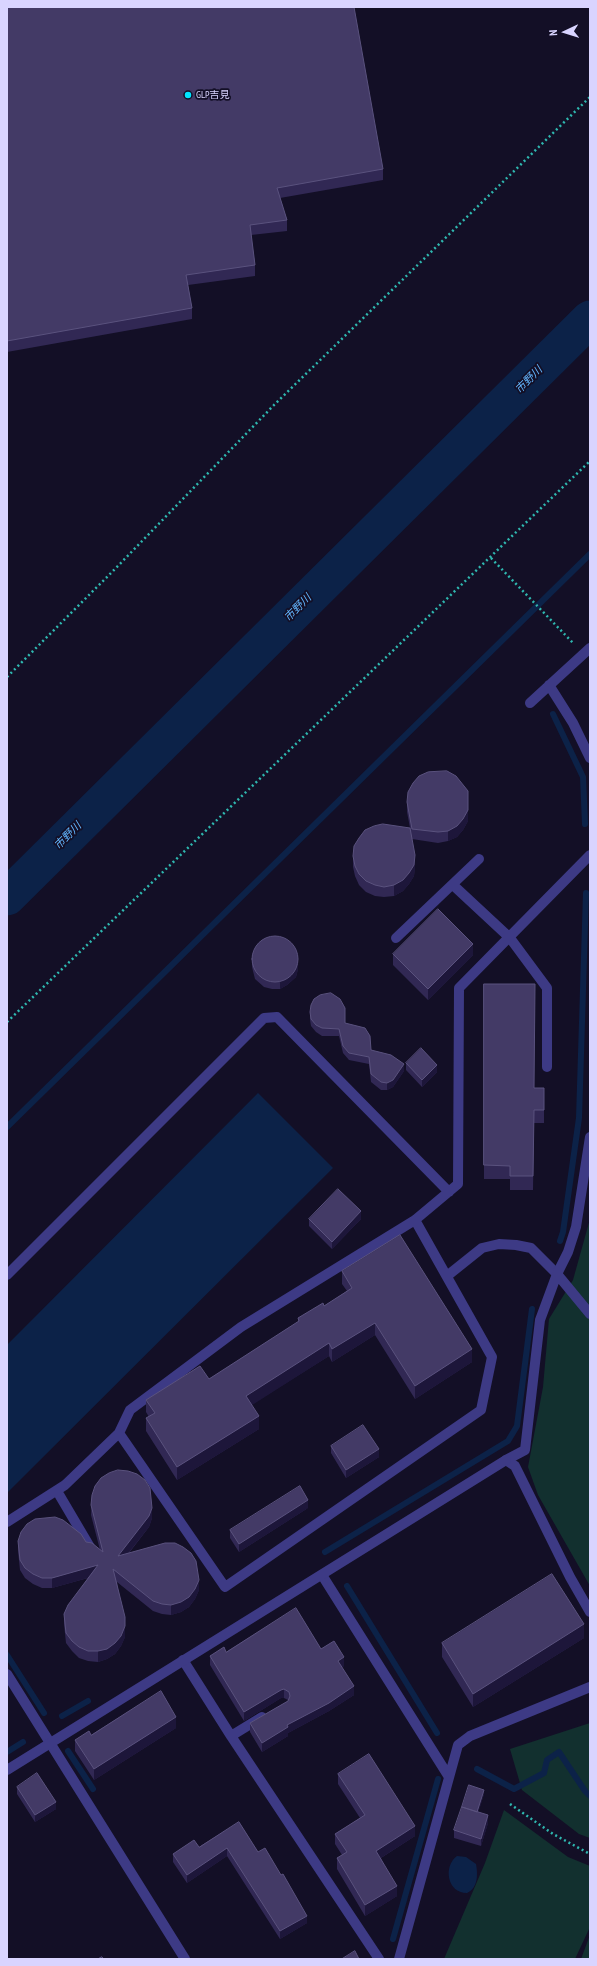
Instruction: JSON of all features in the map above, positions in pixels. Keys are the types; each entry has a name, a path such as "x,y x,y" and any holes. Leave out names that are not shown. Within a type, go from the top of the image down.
{"street":[{"path":"530,702 587,651"},
{"path":"549,685 573,723 590,758"},
{"path":"7,1522 65,1485 119,1433 130,1410 241,1327 415,1220 458,1184 459,988 510,938 578,865 590,855"},
{"path":"396,938 479,859"},
{"path":"453,885 510,938 547,988 547,1067"},
{"path":"7,1275 264,1018 277,1018 449,1192"},
{"path":"7,1770 506,1460 525,1450 540,1320 557,1274 568,1252 576,1227 589,1156 590,1137"},
{"path":"119,1433 225,1587 481,1410 492,1357 415,1220"},
{"path":"447,1276 482,1248 499,1244 516,1244 531,1248 557,1274 590,1314"},
{"path":"506,1460 515,1466 570,1577 590,1612"},
{"path":"56,1491 90,1547"},
{"path":"322,1575 449,1777"},
{"path":"183,1660 231,1736 379,1959"},
{"path":"7,1674 186,1959"},
{"path":"399,1959 458,1745 470,1736 590,1687"},
{"path":"231,1736 270,1712"}],"path":[{"path":"7,677 114,570 274,405 590,97"},
{"path":"7,1022 590,461"},
{"path":"490,558 547,616 587,651"},
{"path":"510,1804 552,1834 590,1854"}],"green space":[{"path":"590,1219 590,1586 538,1495 528,1467 543,1387 549,1319 573,1280"},
{"path":"590,1723 590,1838 579,1834 522,1790 510,1749"},
{"path":"504,1810 568,1857 590,1866 590,1927 575,1959 444,1959 485,1863"},
{"path":"590,1935 590,1959 581,1959"}],"water":[{"path":"258,1093 333,1168 7,1493 7,1345"},
{"path":"457,1856 466,1857 476,1864 477,1877 475,1885 471,1891 467,1893 460,1892 455,1889 449,1878 450,1866"}],"building":[{"name":"GLP吉見","path":"7,7 354,7 383,169 277,188 287,220 250,225 255,265 186,275 192,308 7,341"},
{"path":"447,771 456,776 468,791 468,810 463,819 457,826 448,831 438,832 412,829 407,802 408,792 413,783 419,776 428,772"},
{"path":"383,824 410,828 415,855 414,865 403,880 394,885 384,887 366,881 359,874 355,866 353,856 354,846 365,830"},
{"path":"438,909 473,944 428,989 393,954"},
{"path":"275,936 288,940 294,946 298,959 294,972 288,978 275,982 262,978 256,972 252,959 256,946 262,940"},
{"path":"484,984 535,984 534,1088 544,1088 544,1110 534,1110 533,1176 510,1176 510,1166 484,1165"},
{"path":"331,993 340,999 345,1008 345,1023 365,1028 370,1036 371,1050 391,1055 404,1064 393,1080 387,1083 381,1082 371,1074 369,1057 349,1053 343,1046 339,1029 322,1028 316,1025 311,1019 311,1005 314,999 320,995"},
{"path":"421,1048 437,1065 422,1080 406,1063"},
{"path":"338,1189 361,1211 332,1242 309,1219"},
{"path":"400,1235 472,1349 415,1386 375,1323 332,1349 329,1343 246,1396 259,1416 177,1467 146,1418 155,1413 146,1400 200,1366 209,1379 299,1321 298,1318 323,1303 324,1306 352,1288 342,1271"},
{"path":"363,1425 379,1449 346,1470 331,1446"},
{"path":"118,1470 137,1474 145,1480 150,1488 152,1508 149,1516 118,1556 165,1543 175,1543 191,1553 196,1561 199,1580 189,1597 181,1602 171,1605 162,1604 153,1601 113,1569 125,1617 125,1626 121,1636 107,1649 88,1651 79,1647 66,1633 64,1614 68,1605 98,1565 52,1578 42,1578 25,1568 20,1560 18,1541 21,1532 27,1524 35,1519 55,1517 63,1520 81,1534 86,1542 92,1543 103,1552 91,1505 92,1495 95,1486 101,1478"},
{"path":"300,1486 308,1500 239,1544 230,1530"},
{"path":"552,1574 584,1624 473,1694 442,1643"},
{"path":"296,1608 321,1649 334,1641 344,1657 338,1661 354,1686 329,1703 287,1725 288,1727 262,1743 250,1723 288,1701 290,1696 289,1692 284,1689 281,1690 244,1712 210,1656 224,1647 226,1652"},
{"path":"161,1691 176,1717 94,1769 75,1740 89,1731 91,1735"},
{"path":"369,1754 415,1826 376,1851 397,1886 365,1905 337,1858 347,1852 335,1834 365,1815 338,1774"},
{"path":"37,1773 56,1802 35,1815 17,1787"},
{"path":"469,1785 484,1790 477,1812 462,1807"},
{"path":"462,1807 488,1815 481,1839 454,1830"},
{"path":"239,1822 258,1852 265,1848 281,1875 283,1874 307,1916 280,1931 227,1848 187,1875 173,1854 194,1840 199,1847"},
{"path":"355,1951 359,1959 342,1959"}],"waterway":[{"name":"市野川","path":"7,897 590,319"},
{"path":"7,1127 590,554"},
{"path":"553,714 583,777 585,824"},
{"path":"560,1241 563,1232 579,1118 586,893"},
{"path":"325,1552 508,1441 517,1426 532,1309"},
{"path":"347,1586 437,1733"},
{"path":"7,1655 44,1713"},
{"path":"62,1716 88,1701"},
{"path":"7,1752 23,1742"},
{"path":"68,1751 93,1789"},
{"path":"477,1769 514,1789 544,1773 547,1760 559,1752 585,1791 590,1796"},
{"path":"393,1939 438,1779"}],"place":[{"name":"GLP吉見","path":"188,95"}]}
